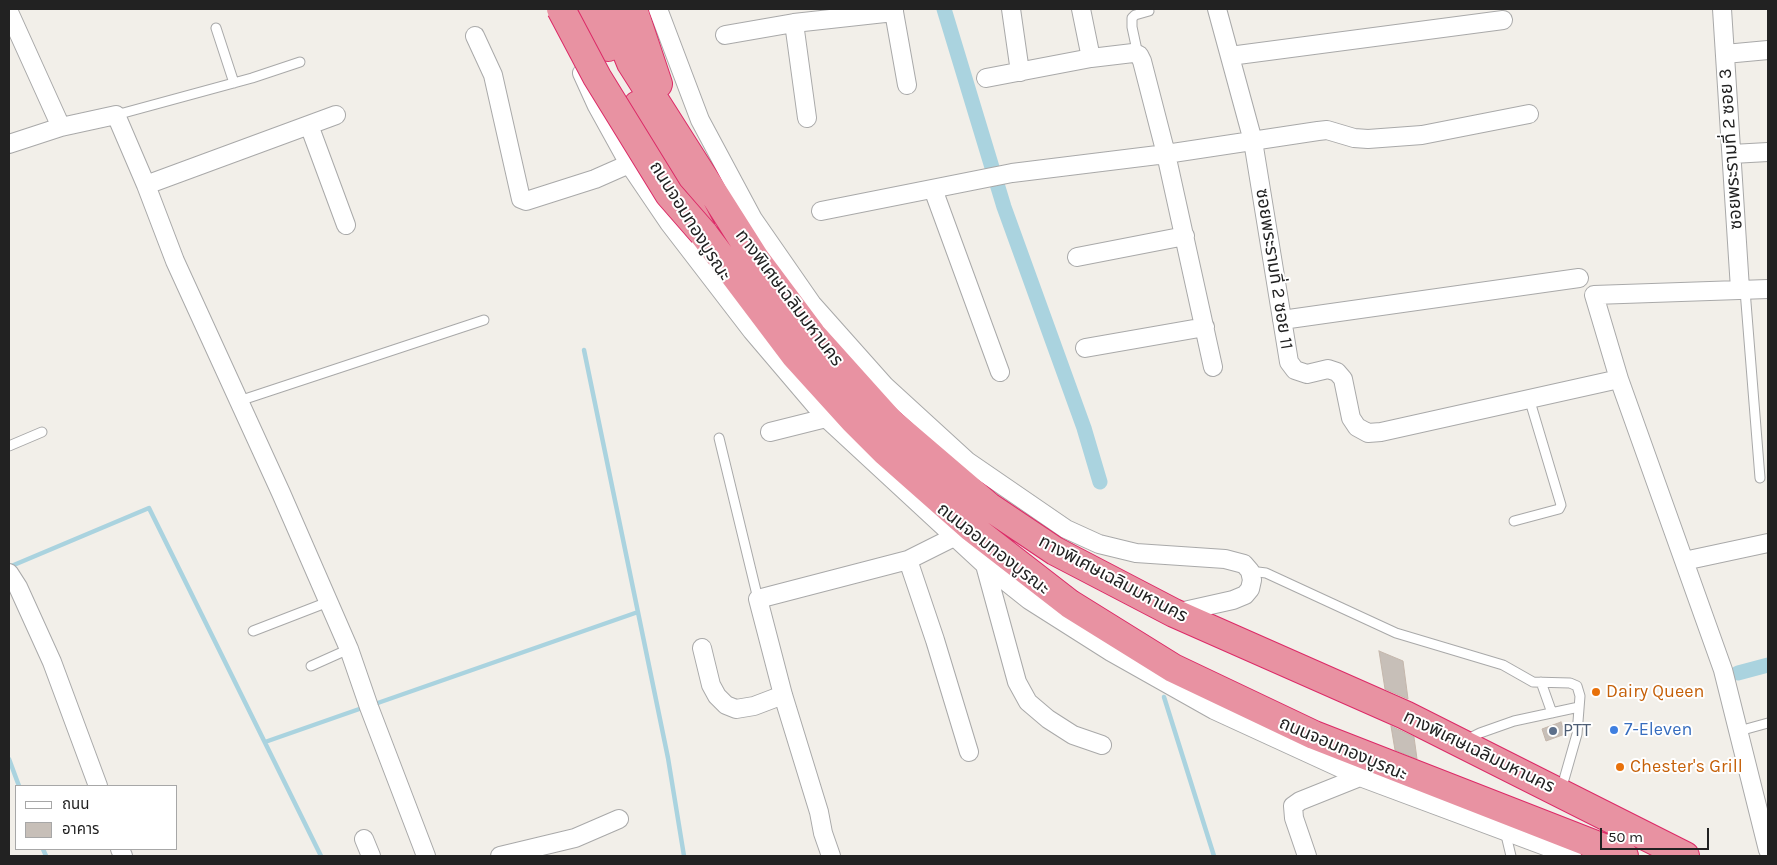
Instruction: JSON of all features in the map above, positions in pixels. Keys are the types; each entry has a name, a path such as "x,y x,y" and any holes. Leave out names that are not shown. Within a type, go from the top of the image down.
{"highway":[{"path":"562,9 597,77 669,194 703,233"},
{"path":"588,9 703,233"},
{"path":"609,9 631,63 674,133"},
{"path":"633,9 674,133"},
{"name":"ทางพิเศษเฉลิมมหานคร","path":"674,133 756,260 812,335 891,423 988,506 1054,551 1174,613 1334,682 1461,742 1685,856"},
{"name":"ทางพิเศษเฉลิมมหานคร","path":"703,233 795,355 854,420 886,452 972,528 1070,604 1173,668 1314,735 1624,856"}],"street":[{"path":"547,9 629,164 669,223 752,332 826,418 985,565 1029,600 1111,652 1214,710 1360,777 1572,856"},
{"name":"ถนนจอมทองบูรณะ","path":"570,9 589,50 693,232 735,291 772,332 809,381 902,474 966,532 1075,613 1160,666 1256,713 1342,750 1612,856"},
{"path":"658,9 700,120 753,219 812,304 885,386 968,461 1066,529 1099,544 1136,553 1225,559 1244,564 1250,571 1252,580 1245,596 1174,613"},
{"path":"1011,9 1020,72"},
{"path":"1081,9 1091,58"},
{"name":"ซอยพระรามที่ 2 ซอย 11","path":"1217,9 1253,142 1282,320 1290,362 1295,370 1307,374 1328,369 1336,372 1343,379 1351,418 1357,427 1368,433 1381,432 1618,379"},
{"name":"ซอยพระรามที่ 2 ซอย 3","path":"1722,9 1743,290"},
{"path":"724,35 794,23 894,10 907,85"},
{"path":"9,12 61,127"},
{"path":"1230,56 1503,20"},
{"path":"794,23 807,118"},
{"path":"475,36 493,75 521,199 526,201 595,179 629,164"},
{"path":"1725,54 1768,50"},
{"path":"986,78 1091,58 1133,53 1138,55 1142,61 1166,154 1214,367"},
{"path":"821,211 1012,173 1166,154 1327,130 1354,138 1368,139 1422,135 1529,114"},
{"path":"9,144 61,127 116,115 146,185 175,261 283,497 349,649 426,856"},
{"path":"146,185 336,115"},
{"path":"309,125 346,225"},
{"path":"1732,154 1768,152"},
{"path":"933,189 1000,372"},
{"path":"1077,257 1185,236"},
{"path":"1587,286 1618,379 1723,670 1764,822 1768,850"},
{"path":"1282,320 1587,286 1768,289"},
{"path":"1085,348 1204,327"},
{"path":"770,432 826,418"},
{"path":"831,856 783,695 758,599 908,560 954,537"},
{"path":"1684,562 1768,543"},
{"path":"908,560 935,640 969,752"},
{"path":"985,565 1017,682 1028,702 1048,720 1072,734 1102,745"},
{"path":"9,573 18,587 52,662 98,785"},
{"path":"702,648 711,685 717,696 726,705 736,709 754,706 783,695"},
{"path":"1307,856 1294,818 1293,806 1300,801 1360,777"},
{"path":"500,856 576,838 618,818"},
{"path":"364,839 371,856"}],"lane":[{"path":"1138,55 1132,18 1149,10"},
{"path":"216,28 234,83"},
{"path":"116,115 234,83 300,62"},
{"path":"1743,290 1760,478"},
{"path":"239,401 484,320"},
{"path":"1514,521 1559,509 1561,506 1529,398"},
{"path":"9,446 42,432"},
{"path":"719,438 758,599"},
{"path":"1250,571 1266,573 1396,633 1503,665 1533,682 1570,683 1577,686 1580,696 1577,734 1560,792"},
{"path":"254,631 328,602"},
{"path":"312,666 349,649"},
{"path":"1541,682 1552,712"},
{"path":"1461,742 1514,721 1579,706"},
{"path":"1739,731 1768,723"},
{"path":"1505,831 1511,856"}],"building":[{"path":"1379,651 1403,661 1408,699 1385,689"},
{"name":"PTT","path":"1561,722 1565,734 1546,741 1542,729"},
{"path":"1391,726 1414,737 1417,759 1395,750"}],"waterway":[{"path":"944,9 1004,207 1084,428 1100,482"},
{"path":"584,350 668,758 684,856"},
{"path":"9,567 149,508 321,856"},
{"path":"372,705 638,612"},
{"path":"1738,673 1768,665"},
{"path":"1164,697 1214,856"},
{"path":"265,742 365,707"},
{"path":"9,759 19,785"},
{"path":"43,850 46,856"}],"place":[{"name":"Dairy Queen","path":"1596,692"},
{"name":"7-Eleven","path":"1614,730"},
{"name":"PTT","path":"1553,731"},
{"name":"Chester's Grill","path":"1620,767"}]}
